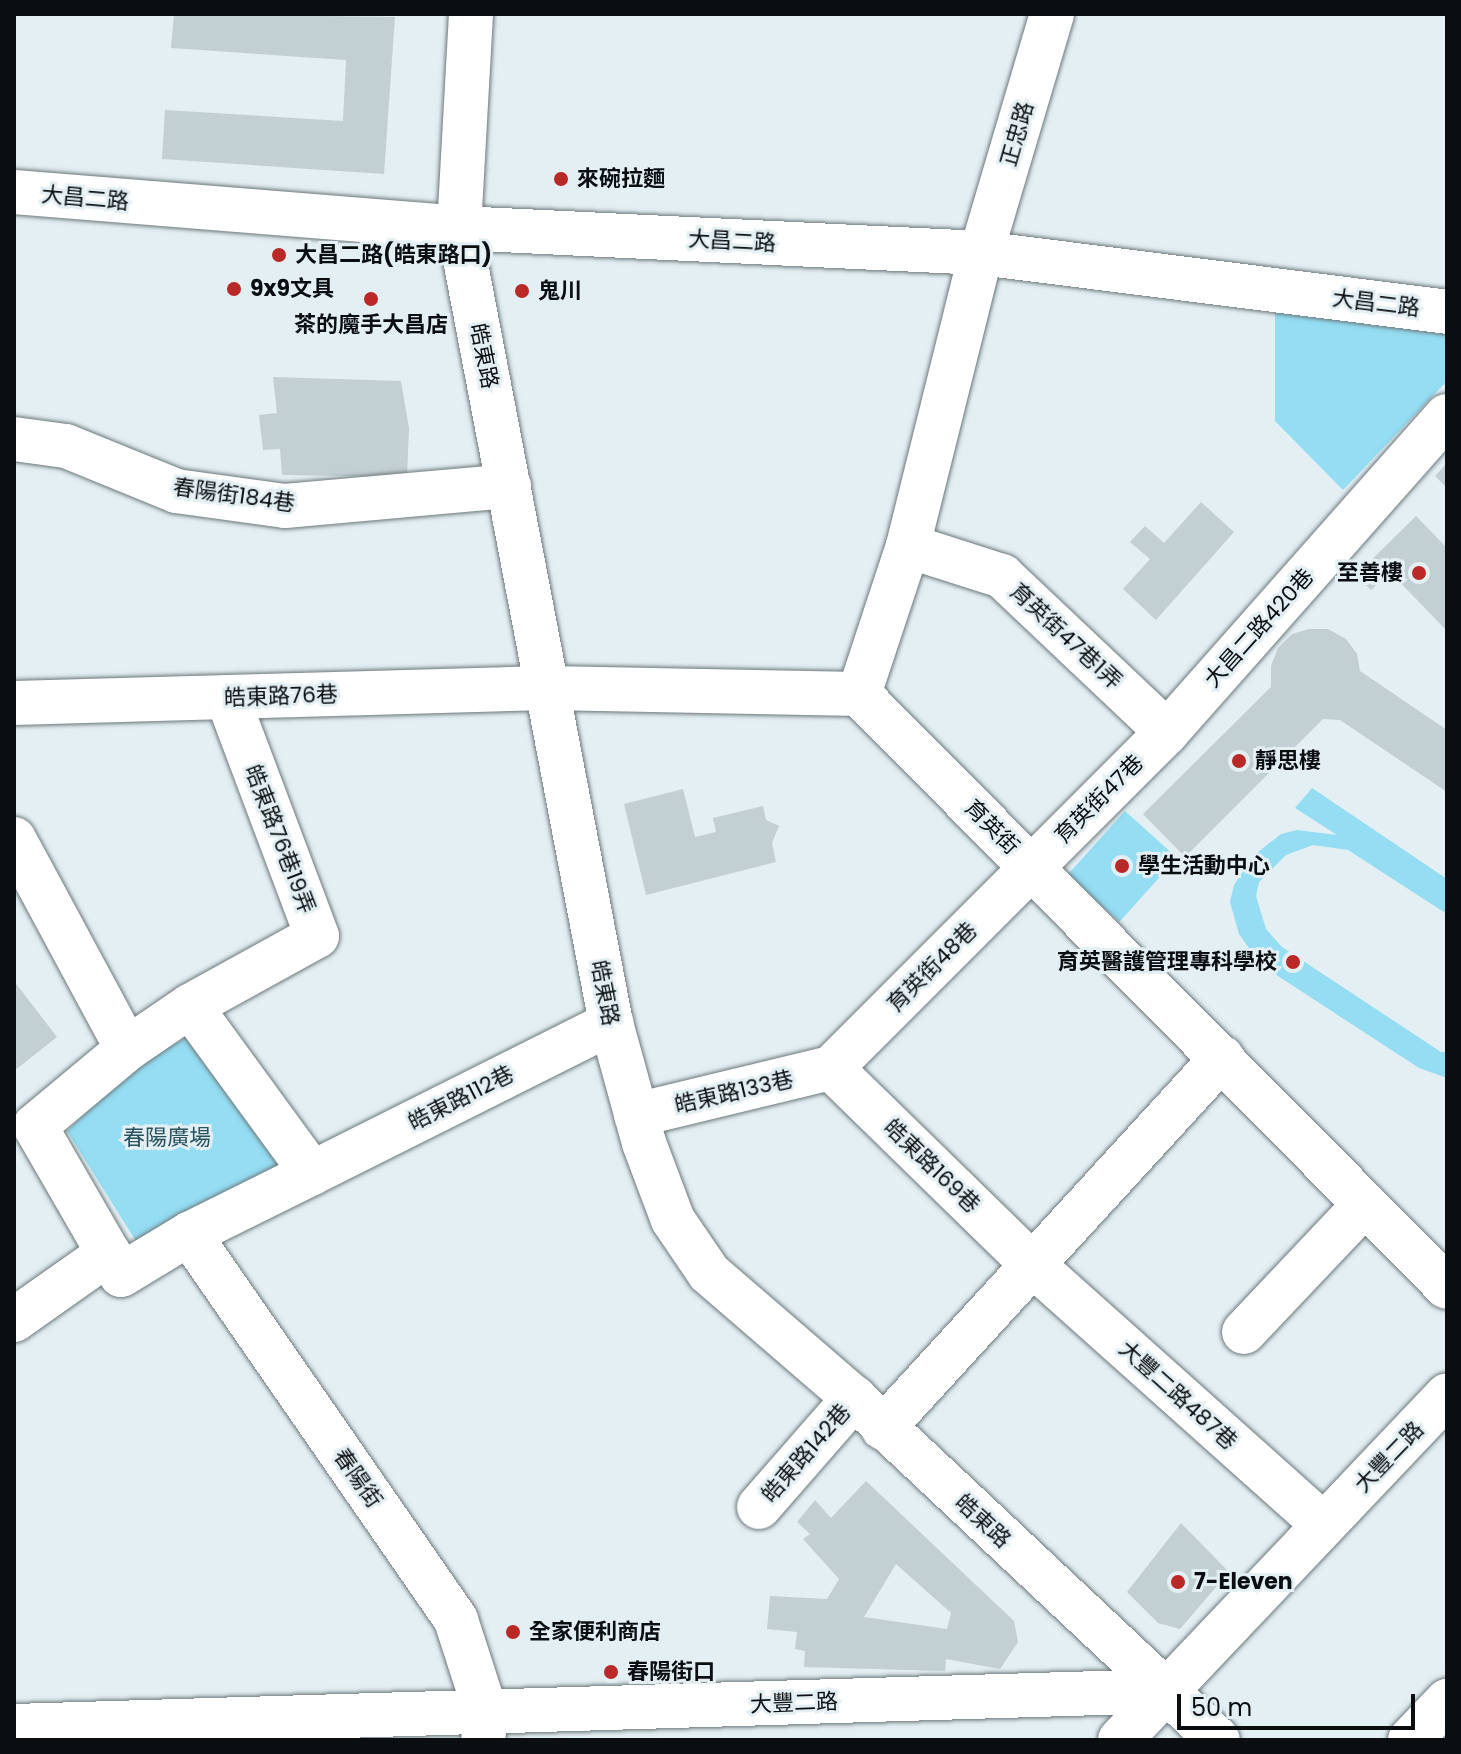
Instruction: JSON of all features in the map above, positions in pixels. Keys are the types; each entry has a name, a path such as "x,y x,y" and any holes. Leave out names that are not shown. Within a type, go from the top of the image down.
{"street":[{"name":"皓東路","path":"471,14 459,228 611,1023 636,1115 673,1220 709,1273 868,1413 1218,1740"},
{"name":"正忠路","path":"981,253 1052,14"},
{"name":"大昌二路","path":"14,192 459,228 981,253 1447,312"},
{"path":"859,694 908,546 981,253"},
{"name":"大昌二路420巷","path":"1167,732 1447,416"},
{"name":"春陽街184巷","path":"14,439 66,446 176,491 285,506 509,486"},
{"name":"育英街47巷1弄","path":"908,546 1002,576 1167,732"},
{"name":"皓東路76巷","path":"14,703 548,688 859,694"},
{"name":"育英街","path":"859,694 1447,1287"},
{"name":"皓東路76巷19弄","path":"190,1006 317,936 227,697"},
{"name":"育英街47巷","path":"1032,866 1167,732"},
{"path":"14,839 127,1049"},
{"name":"育英街48巷","path":"831,1068 1032,866"},
{"path":"190,1006 312,1173 189,1234 121,1275 35,1126 127,1049 190,1006"},
{"name":"皓東路112巷","path":"312,1173 611,1023"},
{"path":"868,1413 1033,1265 1222,1058"},
{"name":"皓東路133巷","path":"636,1115 831,1068"},
{"name":"皓東路169巷","path":"831,1068 1033,1265"},
{"path":"1244,1332 1365,1204"},
{"name":"春陽街","path":"189,1234 456,1620 484,1726"},
{"path":"14,1320 109,1253"},
{"name":"大豐二路487巷","path":"1033,1265 1324,1525"},
{"name":"大豐二路","path":"14,1726 279,1729 484,1726 1168,1691 1447,1396"},
{"name":"皓東路142巷","path":"759,1507 868,1413"},
{"path":"1120,1740 1168,1691"},
{"path":"1410,1740 1447,1701"}],"green space":[{"path":"1275,307 1447,329 1447,381 1343,490 1275,421"},
{"path":"1312,788 1447,879 1447,914 1348,850 1313,845 1286,855 1259,882 1256,896 1266,929 1282,947 1441,1052 1447,1052 1447,1078 1419,1068 1261,965 1239,934 1230,902 1234,885 1253,856 1281,834 1297,830 1337,835 1295,808"},
{"name":"學生活動中心","path":"1125,811 1177,858 1119,922 1067,875"},
{"name":"春陽廣場","path":"186,1038 283,1163 182,1215 139,1246 67,1131 136,1064"}],"building":[{"path":"174,14 395,17 384,174 162,159 165,110 343,121 346,60 171,48"},
{"path":"273,377 401,381 409,428 407,477 282,475 280,449 263,450 259,415 277,413"},
{"path":"1447,463 1447,488 1435,476"},
{"path":"1201,502 1234,532 1156,620 1123,589 1150,559 1130,542 1145,526 1164,543"},
{"name":"至善樓","path":"1416,516 1447,548 1447,631 1390,572 1371,590 1356,575"},
{"name":"靜思樓","path":"1309,629 1328,629 1346,639 1357,654 1360,671 1447,730 1447,792 1340,720 1323,719 1185,857 1143,814 1271,687 1271,666 1278,648 1292,634"},
{"path":"683,789 695,837 716,832 713,818 763,806 766,820 779,826 772,843 776,862 646,895 624,804"},
{"path":"14,981 57,1037 14,1071"},
{"path":"866,1481 1014,1621 1018,1642 1000,1669 946,1659 945,1671 804,1667 805,1651 795,1649 797,1632 767,1629 770,1596 827,1599 839,1579 803,1539 810,1534 797,1522 815,1500 831,1518","holes":["896,1564 951,1613 947,1629 864,1617"]},
{"name":"7-Eleven","path":"1181,1523 1229,1572 1180,1629 1158,1623 1127,1592"}],"place":[{"name":"來碗拉麵","path":"561,179"},
{"name":"大昌二路(皓東路口)","path":"279,255"},
{"name":"9x9文具","path":"234,289"},
{"name":"鬼川","path":"522,291"},
{"name":"茶的魔手大昌店","path":"371,299"},
{"name":"至善樓","path":"1419,573"},
{"name":"靜思樓","path":"1239,761"},
{"name":"學生活動中心","path":"1122,866"},
{"name":"育英醫護管理專科學校","path":"1293,962"},
{"name":"7-Eleven","path":"1178,1582"},
{"name":"全家便利商店","path":"513,1632"},
{"name":"春陽街口","path":"611,1672"}]}
